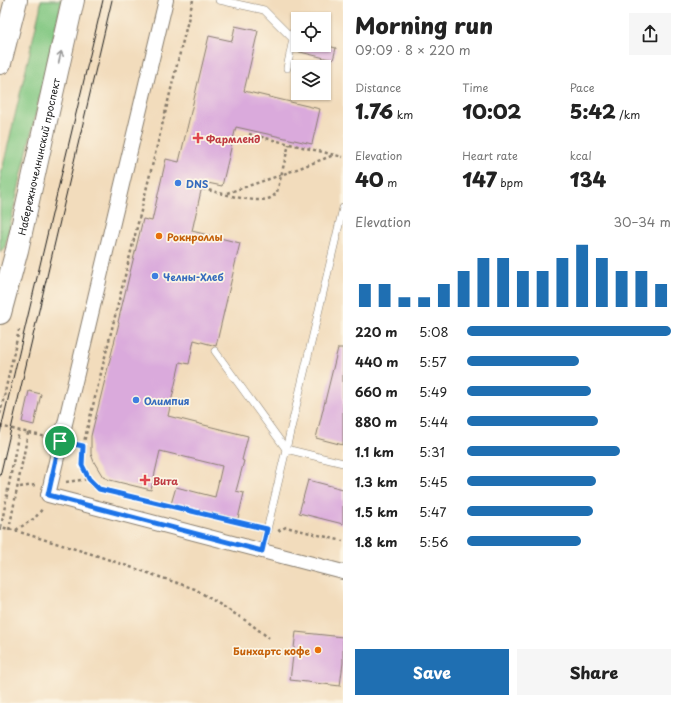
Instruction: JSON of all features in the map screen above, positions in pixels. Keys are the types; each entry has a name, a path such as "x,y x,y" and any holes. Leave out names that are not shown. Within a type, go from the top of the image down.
{"main road":[{"path":"0,63 16,0"},
{"name":"Набережночелнинский проспект","path":"0,313 8,256 73,0"}],"street":[{"path":"166,0 48,495 343,572"}],"lane":[{"path":"219,0 254,4 264,10 294,39 287,68"},
{"path":"262,551 343,208"},
{"path":"215,351 286,450 343,463"}],"path":[{"path":"193,0 83,446 82,465 89,479 99,489 277,532 286,527 343,541"},
{"path":"249,134 343,157"},
{"path":"203,189 260,200 272,197 276,192 289,144"},
{"path":"226,194 334,155"},
{"path":"0,414 19,330"},
{"path":"0,426 83,446"},
{"path":"19,431 0,529 16,531 98,556 195,589 248,622 268,638"},
{"path":"9,530 28,433"},
{"path":"16,531 35,518 43,508 48,495"}],"green space":[{"path":"41,0 62,0 5,247 0,252 0,179"}],"building":[{"path":"235,26 258,31 244,91 320,109 312,144 236,127 222,186 203,182 192,231 240,243 216,346 194,340 189,364 180,362 168,416 248,436 242,460 244,461 236,491 244,493 238,519 171,504 176,487 215,497 222,466 160,451 151,490 103,477 91,454 91,436 143,219 152,221 166,159 179,162 209,36 232,41"},
{"path":"331,47 336,48 333,60 300,52 331,52"},
{"path":"338,348 343,348 343,445 316,438"},
{"path":"29,391 41,394 34,425 22,422"},
{"path":"308,480 343,489 343,524 299,513"},
{"name":"Бинхартс кофе","path":"296,632 343,637 343,663 340,686 290,680"}],"tram line":[{"path":"0,433 103,0"},
{"path":"0,476 112,0"}],"place":[{"name":"Фармленд","path":"198,138"},
{"name":"DNS","path":"178,183"},
{"name":"Рокнроллы","path":"159,236"},
{"name":"Челны-Хлеб","path":"155,276"},
{"name":"Олимпия","path":"136,400"},
{"name":"Вита","path":"145,480"},
{"name":"Бинхартс кофе","path":"318,650"}],"route":[{"path":"60,441 83,446 82,465 89,479 99,489 267,529 262,551 48,495 60,441"}]}
